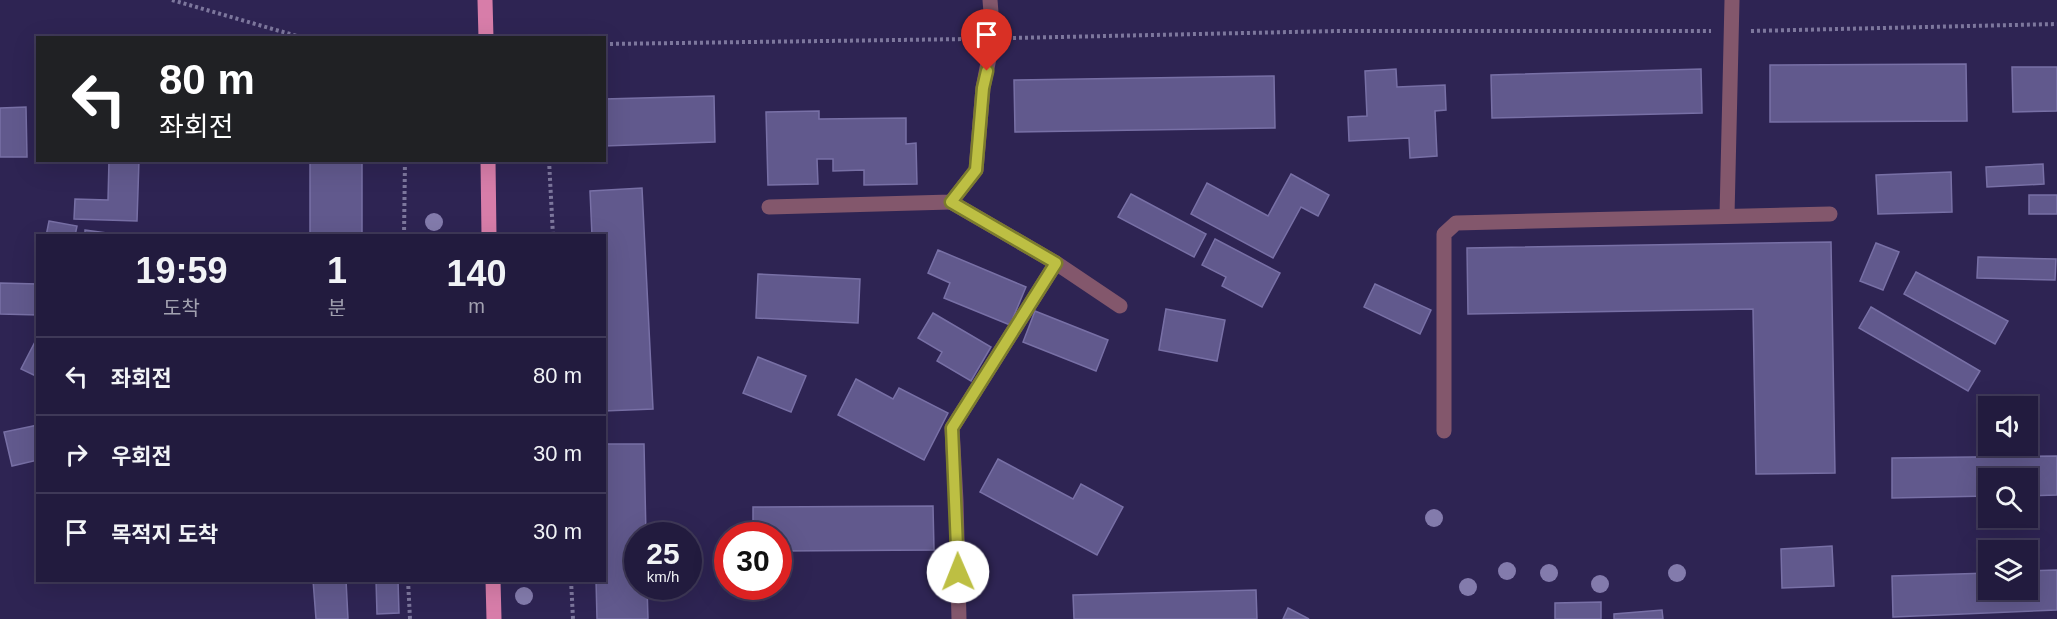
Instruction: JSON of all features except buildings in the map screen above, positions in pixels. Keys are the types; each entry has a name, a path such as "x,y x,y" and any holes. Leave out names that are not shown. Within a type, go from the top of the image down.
{"main road":[{"path":"485,0 486,36"},
{"path":"488,162 489,234"},
{"path":"493,582 494,619"}],"street":[{"path":"951,202 976,170 983,88 993,38 990,0"},
{"path":"1726,216 1732,0"},
{"path":"769,207 951,202 1056,263 1120,306"},
{"path":"1444,431 1444,234 1456,222 1830,214"},
{"path":"959,619 952,428 1056,263"}],"path":[{"path":"172,0 297,36"},
{"path":"606,44 1338,31 1731,31 2057,24"},
{"path":"404,234 405,162"},
{"path":"549,162 553,234"},
{"path":"408,582 410,619"},
{"path":"571,582 573,619"}],"route":[{"path":"958,572 952,428 1056,263 951,202 976,170 983,88 987,71"}]}
